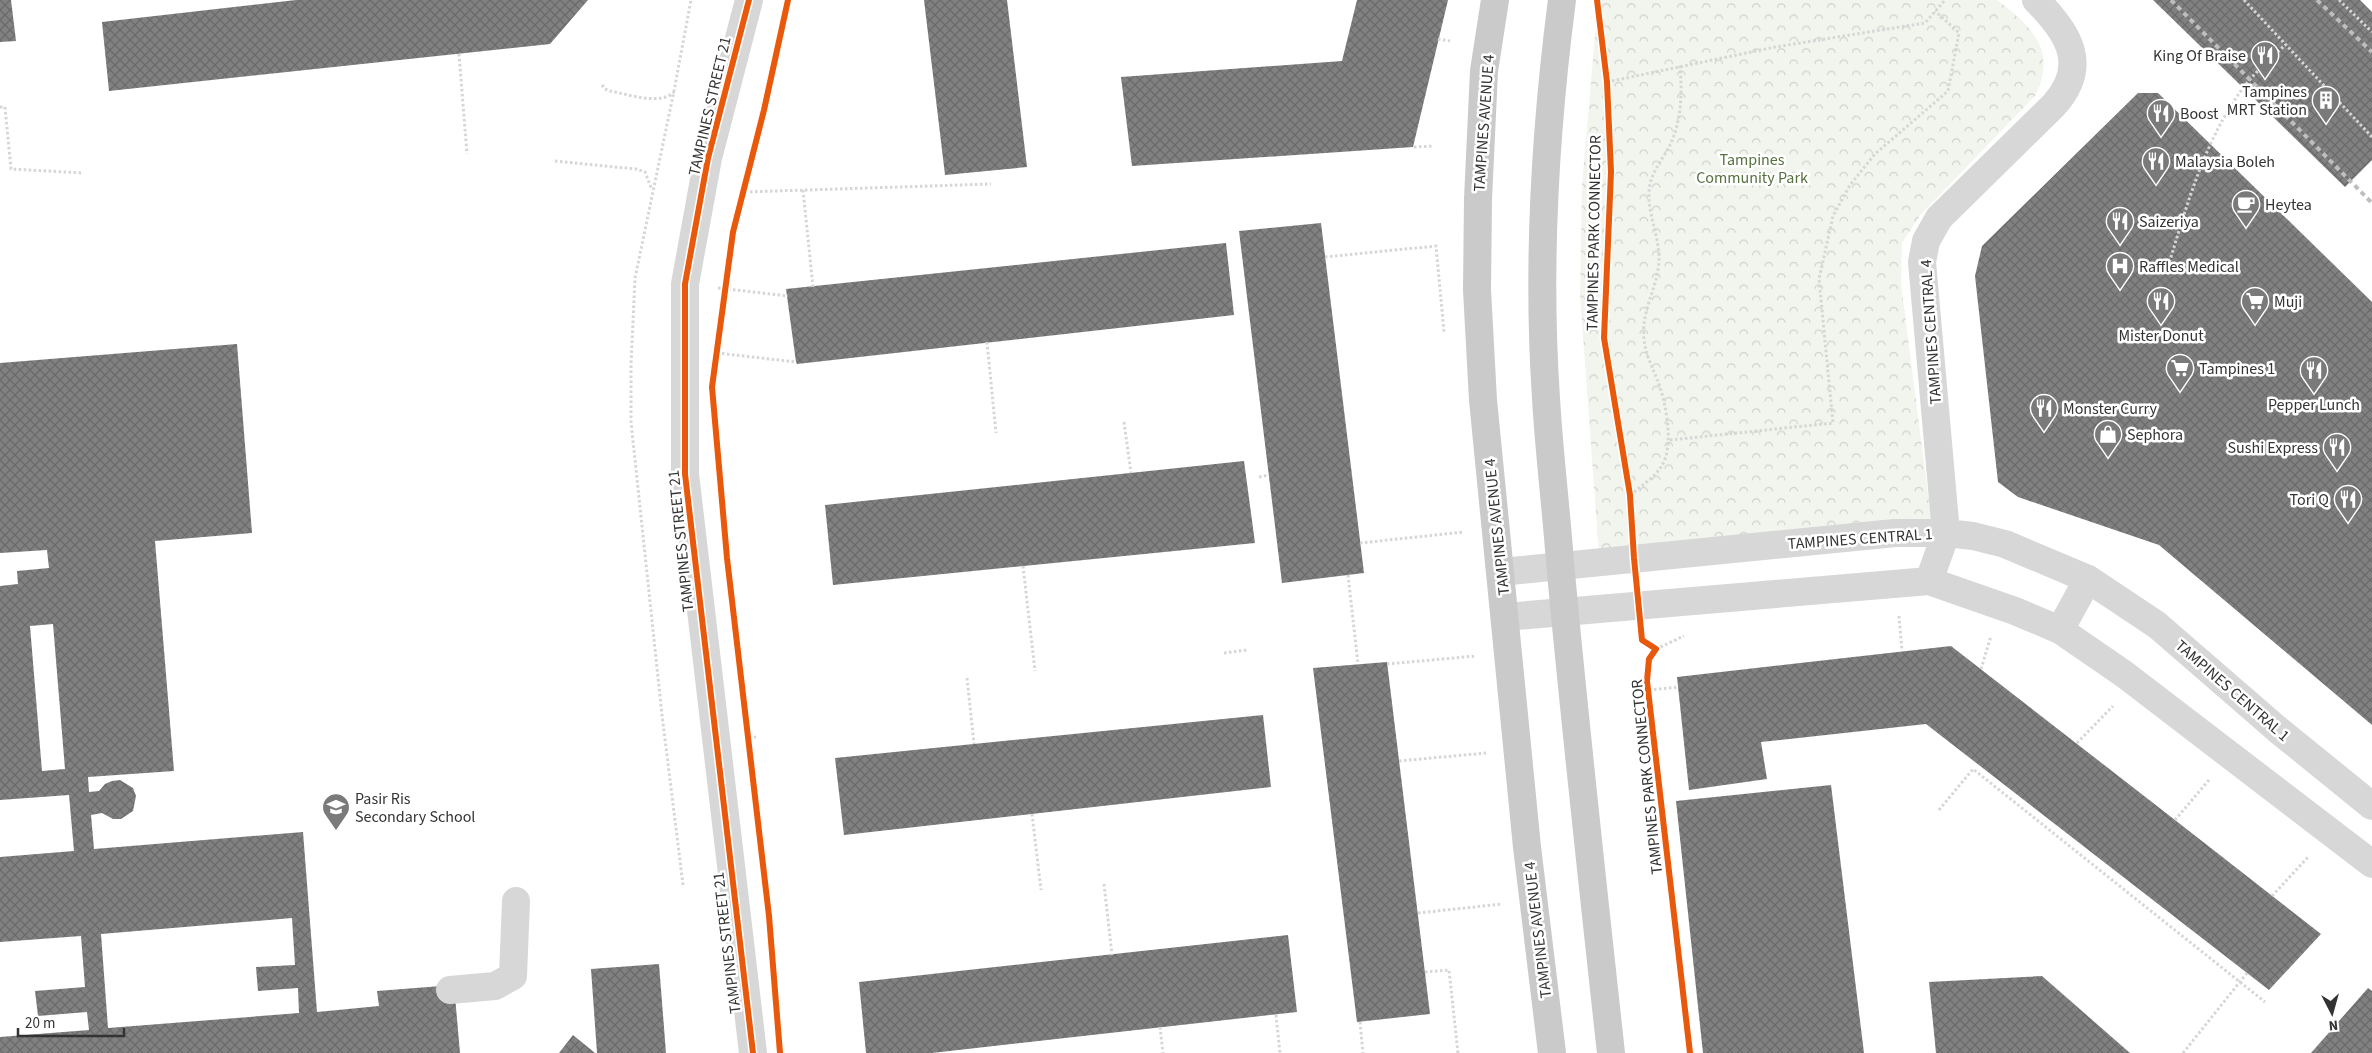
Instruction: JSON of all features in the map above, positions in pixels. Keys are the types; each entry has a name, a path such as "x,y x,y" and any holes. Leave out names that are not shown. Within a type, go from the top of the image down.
{"main road":[{"name":"TAMPINES AVENUE 4","path":"1496,0 1484,70 1478,199 1477,290 1483,400 1527,847 1552,1053"},
{"path":"1562,0 1553,70 1546,183 1543,298 1545,397 1564,612 1611,1053"}],"street":[{"name":"TAMPINES STREET 21","path":"749,0 708,158 685,284 685,474 753,1053"},
{"name":"TAMPINES CENTRAL 4","path":"1929,581 1946,532 1922,262 1926,241 1939,218 2054,105 2065,92 2072,79 2072,60 2065,34 2057,21 2036,0"},
{"name":"TAMPINES CENTRAL 1","path":"1501,572 1895,533 1946,532 2005,544 2088,579 2157,625 2277,729 2372,806"},
{"path":"2060,630 2088,579"},
{"path":"1505,617 1929,581 1996,604 2060,630 2124,674 2372,864"},
{"path":"450,990 496,986 513,976 516,901"}],"path":[{"path":"683,885 662,715 631,422 635,278 674,92 691,0"},
{"path":"1606,82 1680,65 1775,47 1925,23 1945,0"},
{"path":"2244,0 2372,138"},
{"path":"2339,0 2372,32"},
{"path":"1670,440 1833,422 1819,279 1825,246 1833,216 1850,185 1875,154 1948,91 1959,33 1935,11"},
{"path":"1438,39 1450,41"},
{"path":"2168,267 2194,181 2210,143 2243,88 2285,45"},
{"path":"459,54 467,154"},
{"path":"1630,494 1662,467 1670,440 1658,381 1646,356 1644,324 1657,282 1659,259 1656,232 1649,207 1649,192 1651,181 1671,143 1679,120 1682,86 1680,65"},
{"path":"1605,73 1607,91"},
{"path":"602,86 610,91 658,98 667,97 674,92"},
{"path":"0,107 5,107 11,169 83,173"},
{"path":"1414,147 1434,146"},
{"path":"554,161 636,168 645,172 650,179 652,193"},
{"path":"745,192 991,184"},
{"path":"743,200 746,185"},
{"path":"803,190 813,286"},
{"path":"1325,257 1436,246"},
{"path":"724,298 727,280"},
{"path":"685,284 788,296"},
{"path":"987,342 996,433"},
{"path":"716,362 718,344"},
{"path":"685,350 796,362"},
{"path":"1124,422 1131,473"},
{"path":"1259,477 1269,475"},
{"path":"1628,485 1630,503"},
{"path":"1360,543 1472,531"},
{"path":"1023,566 1035,671"},
{"path":"1348,575 1358,664"},
{"path":"1640,606 1642,640 1654,651 1686,635"},
{"path":"1902,651 1898,613 1907,613"},
{"path":"1981,669 1992,632"},
{"path":"1224,653 1247,650"},
{"path":"1387,664 1466,657"},
{"path":"968,678 974,744"},
{"path":"1648,690 1678,687"},
{"path":"2077,743 2117,702"},
{"path":"747,728 750,748"},
{"path":"750,738 756,737"},
{"path":"1399,761 1474,754"},
{"path":"1938,810 1973,769 2264,1002"},
{"path":"2176,820 2210,778"},
{"path":"1032,814 1041,890"},
{"path":"2272,896 2314,850"},
{"path":"1104,884 1112,955"},
{"path":"1418,913 1493,905"},
{"path":"1425,972 1449,970 1458,1053"},
{"path":"2183,1053 2247,973"},
{"path":"1276,1015 1280,1053"},
{"path":"1360,1022 1363,1053"},
{"path":"1160,1027 1163,1053"}],"green space":[{"name":"Tampines Community Park","path":"1598,0 1997,0 2021,20 2037,40 2042,52 2044,65 2035,96 1921,214 1902,243 1901,284 1932,525 1599,554 1580,295 1582,186"}],"building":[{"path":"0,0 11,0 16,41 0,42"},
{"path":"296,0 588,0 550,44 109,91 102,22"},
{"path":"924,0 1007,0 1027,167 945,175"},
{"path":"1357,0 1448,0 1413,147 1132,166 1121,77 1342,61"},
{"name":"Tampines MRT Station","path":"2153,0 2360,0 2372,12 2372,160 2345,187"},
{"name":"Tampines 1","path":"2138,93 2158,93 2372,302 2372,725 2159,545 2018,497 1998,482 1975,276 1982,246"},
{"path":"1321,223 1364,573 1282,583 1239,231"},
{"path":"1226,243 1234,315 797,364 796,362 786,289"},
{"path":"237,344 252,533 155,541 174,771 88,777 89,792 99,791 105,784 120,780 133,788 136,796 133,811 121,819 113,819 102,813 91,815 94,849 303,832 317,1012 379,1006 377,991 454,985 460,1053 0,1053 0,1037 89,1030 87,1012 38,1016 35,991 85,987 81,936 0,942 0,857 74,851 69,795 0,800 0,586 18,584 17,571 49,568 47,550 0,553 0,363","holes":["53,624 65,769 42,771 30,626","292,918 295,965 256,967 258,991 298,988 299,1013 108,1028 101,934"]},
{"path":"1244,461 1255,543 833,585 825,505"},
{"path":"1951,646 2321,934 2269,990 1926,724 1761,742 1767,779 1689,790 1677,677"},
{"path":"1387,662 1430,1014 1357,1022 1313,668"},
{"path":"1263,715 1271,787 844,835 835,758"},
{"path":"1831,785 1864,1053 1703,1053 1676,801"},
{"path":"1288,935 1297,1012 932,1053 866,1053 859,982"},
{"path":"659,964 666,1053 597,1053 591,969"},
{"path":"2042,976 2130,1053 1936,1053 1929,982"},
{"path":"2368,988 2372,991 2372,1053 2311,1053"},
{"path":"573,1035 595,1053 559,1053"}],"railway":[{"path":"2171,0 2372,203"},
{"path":"2317,0 2372,52"}],"cycle path":[{"path":"749,0 708,158 685,284 685,474 753,1053"},
{"path":"780,1053 769,916 727,558 712,387 733,232 764,110 788,0"},
{"name":"TAMPINES PARK CONNECTOR","path":"1597,0 1607,82 1611,172 1604,338 1630,495 1642,640 1656,649 1649,659 1647,681 1690,1053"}],"place":[{"name":"King Of Braise","path":"2265,79"},
{"name":"Tampines MRT Station","path":"2326,124"},
{"name":"Boost","path":"2161,137"},
{"name":"Malaysia Boleh","path":"2156,185"},
{"name":"Heytea","path":"2246,228"},
{"name":"Saizeriya","path":"2120,245"},
{"name":"Raffles Medical","path":"2120,290"},
{"name":"Mister Donut","path":"2161,325"},
{"name":"Muji","path":"2255,325"},
{"name":"Tampines 1","path":"2180,392"},
{"name":"Pepper Lunch","path":"2314,394"},
{"name":"Monster Curry","path":"2044,432"},
{"name":"Sephora","path":"2108,458"},
{"name":"Sushi Express","path":"2337,471"},
{"name":"Tori Q","path":"2348,523"},
{"name":"Pasir Ris Secondary School","path":"336,831"}]}
